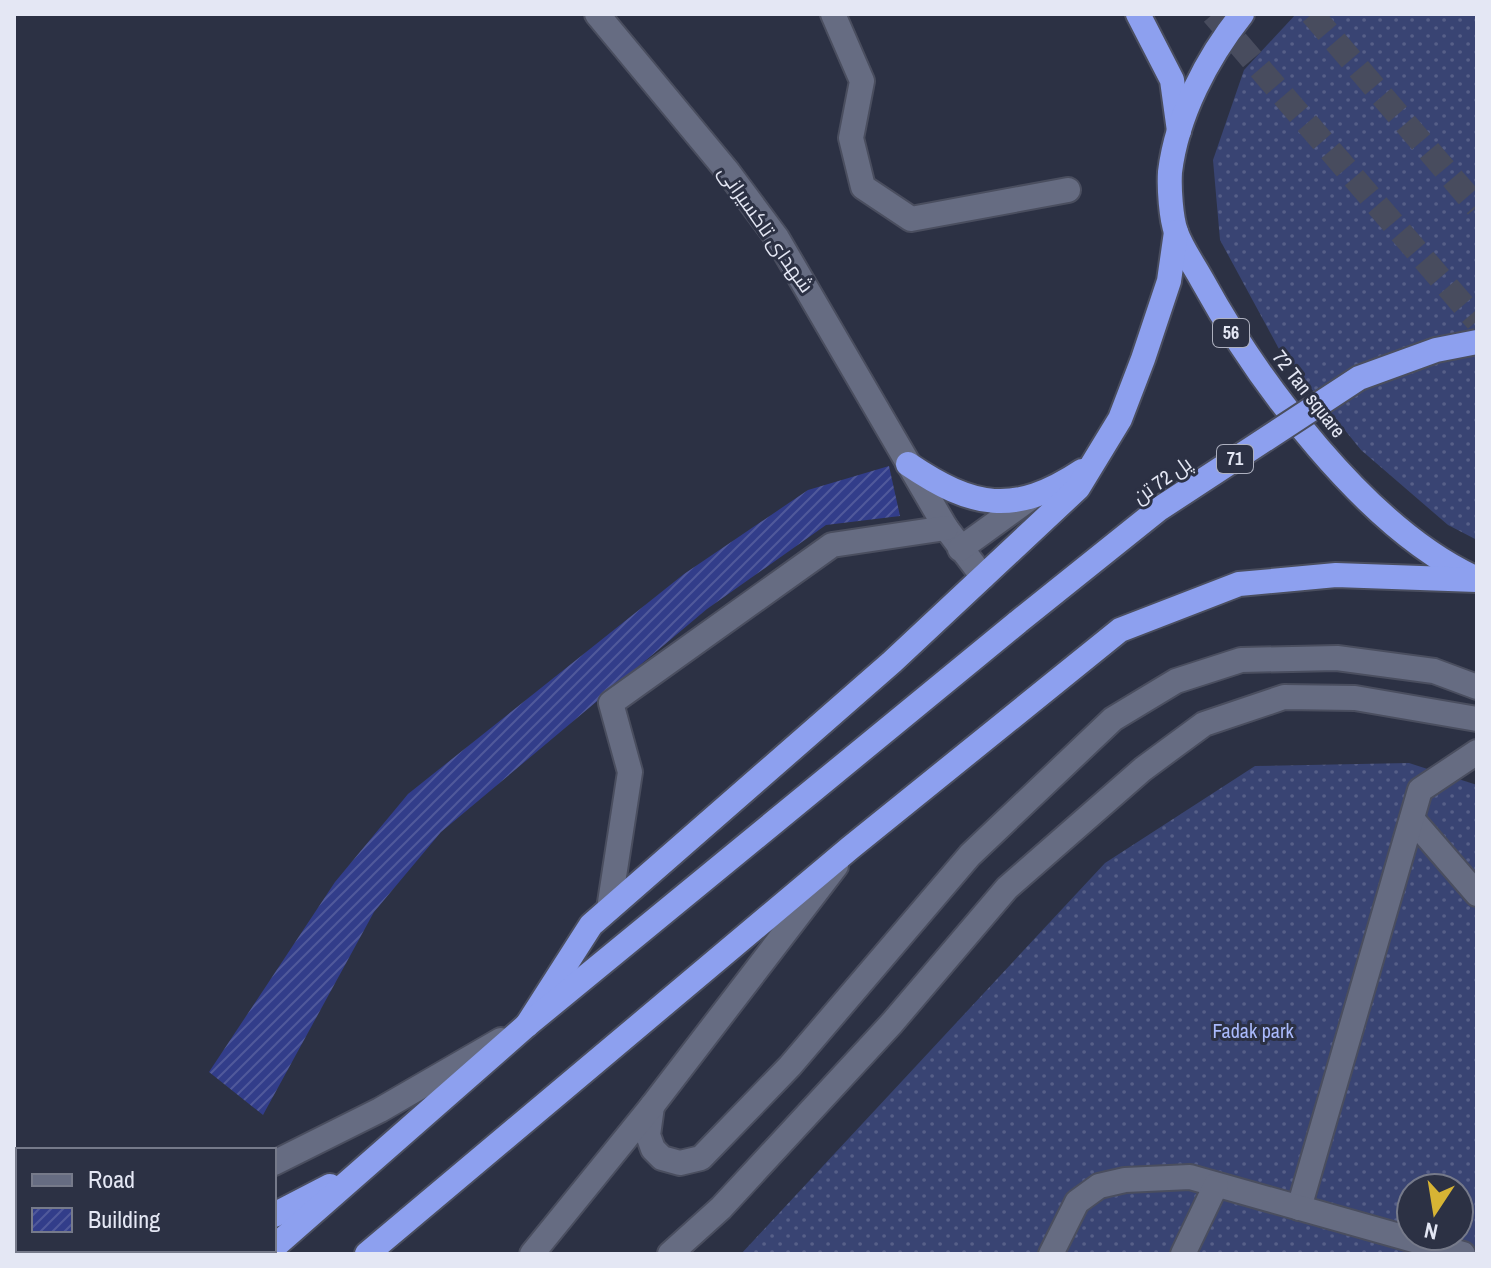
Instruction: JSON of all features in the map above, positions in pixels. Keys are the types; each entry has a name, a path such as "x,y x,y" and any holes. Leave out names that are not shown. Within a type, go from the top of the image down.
{"highway":[{"path":"1138,14 1172,80 1180,136"},
{"name":"72 Tan square","path":"1242,14 1216,46 1194,91 1180,136 1170,173 1176,232 1234,338 1336,466 1387,518 1450,566 1477,580"},
{"path":"276,1246 527,1025 591,925 892,662 1078,488 1120,419 1143,359 1169,281 1176,232"},
{"name":"پل 72 تن","path":"527,1025 1159,509 1359,378 1436,350 1477,342"},
{"path":"908,464 940,485 970,498 1008,503 1029,499 1094,463"},
{"path":"367,1254 850,848 1120,630 1239,584 1336,575 1477,580"},
{"path":"276,1214 371,1164"}],"street":[{"name":"شهدای تاکسیرانی","path":"597,14 728,172 777,238 946,528 983,577"},
{"path":"833,14 862,81 851,138 863,187 911,219 1068,190"},
{"path":"960,549 1029,499"},
{"path":"609,909 630,772 611,703 832,545 946,528"},
{"path":"652,1106 648,1135 653,1149 662,1158 680,1163 701,1158 790,1066 970,855 1113,719 1176,681 1241,660 1337,658 1434,671 1477,687"},
{"path":"670,1254 721,1208 881,1034 1007,888 1143,769 1204,724 1284,697 1355,698 1477,719"},
{"path":"1299,1208 1420,790 1477,752"},
{"path":"1412,819 1477,894"},
{"path":"532,1254 652,1106 850,848"},
{"path":"276,1162 380,1110 527,1025"},
{"path":"1051,1254 1077,1202 1099,1186 1190,1177 1463,1254"},
{"path":"1183,1254 1216,1185"}],"green space":[{"path":"1296,14 1477,14 1477,540 1448,525 1361,450 1279,349 1220,240 1213,160 1244,70"},
{"name":"Fadak park","path":"1409,763 1477,785 1477,1254 741,1254 1105,863 1255,766"}],"building":[{"path":"889,466 900,516 826,525 707,609 441,832 374,912 263,1115 209,1072 335,882 408,794 684,574 808,490"}],"tunnel":[{"path":"1213,14 1477,321"},
{"path":"1312,14 1477,207"}]}
